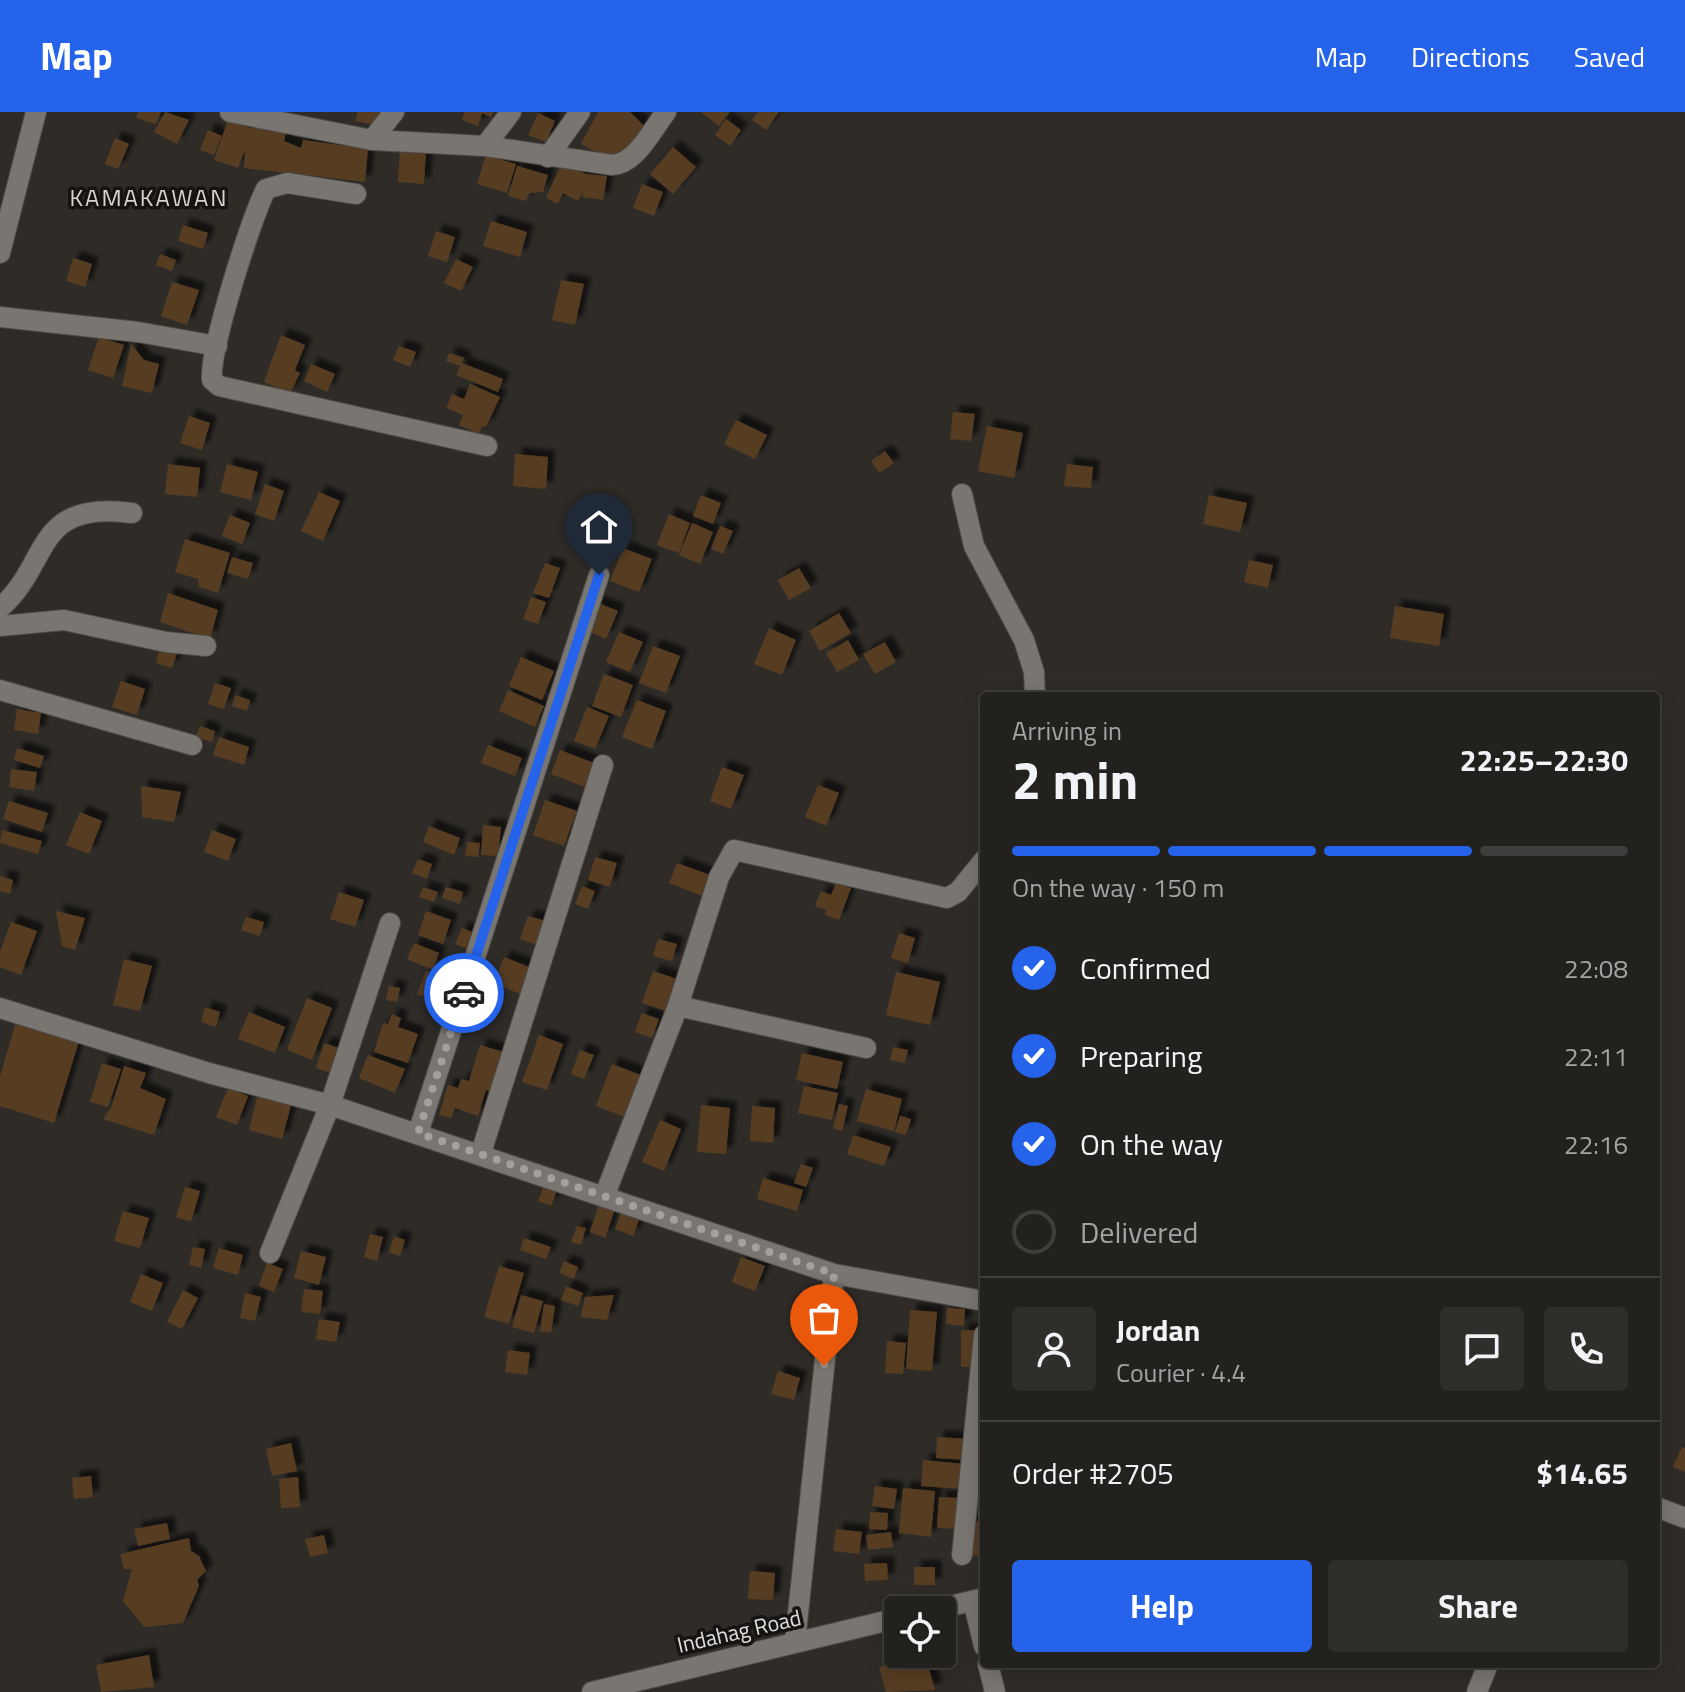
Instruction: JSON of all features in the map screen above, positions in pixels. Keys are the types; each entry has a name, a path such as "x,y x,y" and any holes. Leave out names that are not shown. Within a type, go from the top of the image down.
{"street":[{"path":"0,253 36,112"},
{"path":"230,112 279,116 372,140 485,146 621,165 632,157 666,112"},
{"path":"372,140 394,112"},
{"path":"485,146 511,112"},
{"path":"548,157 580,112"},
{"path":"356,194 287,183 266,189 257,206 211,373 219,386 487,446"},
{"path":"0,317 138,332 217,346"},
{"path":"962,494 974,546 1024,640 1034,672 1035,692"},
{"path":"0,608 11,597 55,528 98,511 132,513"},
{"path":"418,1133 599,575"},
{"path":"0,626 64,620 166,642 206,646"},
{"path":"0,690 192,745"},
{"path":"481,1153 603,765"},
{"path":"604,1197 678,1006 719,877 734,850 821,867 947,898 964,885 980,865"},
{"path":"270,1253 330,1105 390,923"},
{"path":"678,1006 866,1048"},
{"path":"0,1008 481,1153 834,1274 980,1300"},
{"path":"795,1642 834,1274"},
{"path":"962,1555 980,1375"},
{"path":"1660,1509 1685,1518"},
{"path":"956,1604 978,1599"},
{"name":"Indahag Road","path":"592,1692 884,1621"},
{"path":"989,1668 995,1692"},
{"path":"1477,1692 1486,1668"}],"building":[{"path":"138,112 161,112 156,124 136,118"},
{"path":"165,112 189,120 177,144 154,132"},
{"path":"358,112 381,112 370,124 355,121"},
{"path":"465,112 493,112 491,117 482,113 478,126 462,120"},
{"path":"598,112 630,112 646,128 620,156 617,153 613,161 581,144"},
{"path":"701,112 730,112 719,126"},
{"path":"758,112 779,112 766,130 752,120"},
{"path":"538,113 555,121 546,142 528,135"},
{"path":"726,119 741,130 730,146 715,135"},
{"path":"228,120 251,128 253,121 287,127 284,141 301,148 303,140 368,149 365,182 244,168 245,150 238,168 214,160"},
{"path":"208,130 222,136 214,155 200,150"},
{"path":"115,138 129,144 118,169 105,164"},
{"path":"673,147 696,167 673,194 650,174"},
{"path":"400,149 426,150 424,184 398,182"},
{"path":"486,155 516,164 507,193 477,184"},
{"path":"562,163 586,174 607,176 603,200 582,197 584,190 578,201 563,193 558,204 546,198"},
{"path":"517,166 548,175 543,192 530,193 525,201 508,196"},
{"path":"642,184 663,192 654,216 633,208"},
{"path":"491,221 527,232 520,257 483,246"},
{"path":"183,225 208,233 203,249 178,241"},
{"path":"436,231 455,237 447,262 428,256"},
{"path":"160,254 176,260 172,271 156,265"},
{"path":"73,258 92,264 85,287 66,281"},
{"path":"456,259 473,267 461,291 444,283"},
{"path":"561,280 584,284 575,325 552,320"},
{"path":"172,282 199,290 187,325 161,316"},
{"path":"281,335 305,345 295,370 300,373 290,394 264,382"},
{"path":"99,337 124,345 113,378 88,370"},
{"path":"131,344 144,360 159,364 152,393 122,386"},
{"path":"399,346 416,352 410,367 393,360"},
{"path":"449,353 464,358 462,363 503,379 498,392 456,375 460,366 446,361"},
{"path":"311,364 335,374 327,392 304,381"},
{"path":"470,384 500,397 486,427 482,426 479,434 459,425 463,415 446,408 452,394 464,399"},
{"path":"953,412 975,414 971,441 950,439"},
{"path":"189,416 210,423 202,450 180,443"},
{"path":"736,420 767,435 755,459 724,444"},
{"path":"987,426 1023,433 1014,478 978,471"},
{"path":"885,451 894,463 879,473 871,461"},
{"path":"515,454 548,457 546,489 513,486"},
{"path":"168,464 200,468 197,497 165,494"},
{"path":"227,464 258,472 251,500 220,492"},
{"path":"1067,464 1093,467 1091,488 1064,486"},
{"path":"265,484 284,491 274,521 255,514"},
{"path":"319,492 340,501 323,541 301,531"},
{"path":"701,495 721,503 713,524 693,516"},
{"path":"1209,495 1247,503 1240,532 1203,524"},
{"path":"669,514 690,523 679,553 657,545"},
{"path":"230,515 250,523 242,544 222,536"},
{"path":"692,523 713,532 700,564 679,555"},
{"path":"720,526 733,531 723,554 711,549"},
{"path":"185,539 230,553 218,593 199,587 198,579 175,572"},
{"path":"623,548 652,559 639,592 610,581"},
{"path":"232,557 253,563 248,579 227,573"},
{"path":"1249,560 1273,565 1268,588 1244,582"},
{"path":"545,563 560,568 549,598 533,593"},
{"path":"799,568 811,588 789,600 778,580"},
{"path":"168,593 218,610 210,639 160,622"},
{"path":"531,597 546,602 538,624 523,619"},
{"path":"596,602 618,611 606,639 584,629"},
{"path":"1395,606 1444,614 1439,646 1390,638"},
{"path":"839,613 851,633 820,651 809,631"},
{"path":"769,628 796,640 782,675 754,664"},
{"path":"619,632 643,642 630,672 606,662"},
{"path":"848,640 859,660 837,672 826,653"},
{"path":"885,642 896,662 875,674 863,654"},
{"path":"653,646 680,656 666,693 639,683"},
{"path":"160,648 177,653 172,668 156,663"},
{"path":"521,657 554,671 542,700 509,686"},
{"path":"604,674 633,685 621,717 592,706"},
{"path":"121,681 145,689 137,715 112,707"},
{"path":"215,683 231,688 224,709 208,704"},
{"path":"508,690 544,706 535,727 499,711"},
{"path":"235,695 250,700 247,711 232,706"},
{"path":"637,700 666,711 652,749 622,737"},
{"path":"587,707 609,716 595,749 574,741"},
{"path":"17,709 41,713 38,734 14,730"},
{"path":"200,726 215,731 212,742 196,737"},
{"path":"219,737 249,747 244,765 213,755"},
{"path":"488,745 522,758 515,776 481,763"},
{"path":"17,748 44,756 40,768 14,760"},
{"path":"560,750 594,763 585,787 551,774"},
{"path":"722,767 744,775 731,809 710,801"},
{"path":"11,769 37,772 34,791 9,787"},
{"path":"818,785 839,793 826,826 805,817"},
{"path":"141,786 181,792 174,822 142,817"},
{"path":"545,800 577,811 564,846 533,835"},
{"path":"9,801 48,813 42,832 3,819"},
{"path":"80,812 102,821 89,854 66,845"},
{"path":"483,825 501,827 498,856 481,855"},
{"path":"429,826 460,838 454,855 423,842"},
{"path":"2,830 42,841 38,854 0,843"},
{"path":"212,830 236,839 228,861 204,852"},
{"path":"467,842 480,843 478,857 465,856"},
{"path":"595,857 617,863 610,887 588,880"},
{"path":"418,859 432,864 427,879 412,873"},
{"path":"677,863 710,875 702,896 669,883"},
{"path":"0,876 13,880 10,894 0,891"},
{"path":"836,883 851,888 839,920 825,915 826,910 815,906 821,891 831,895"},
{"path":"582,886 595,891 588,909 575,904"},
{"path":"423,887 438,892 434,902 419,897"},
{"path":"446,887 463,892 460,904 442,898"},
{"path":"339,892 364,900 355,927 330,919"},
{"path":"56,911 85,918 75,950 62,946"},
{"path":"426,911 451,920 443,944 418,935"},
{"path":"528,916 546,921 538,945 520,939"},
{"path":"246,917 264,922 260,936 241,930"},
{"path":"11,922 37,931 21,975 0,967 0,952"},
{"path":"462,928 477,934 471,950 455,944"},
{"path":"899,933 915,938 908,963 891,958"},
{"path":"658,939 677,944 672,961 653,956"},
{"path":"414,943 439,953 433,970 407,959"},
{"path":"504,957 532,968 520,994 494,983"},
{"path":"124,959 152,966 140,1011 113,1005"},
{"path":"426,971 446,979 436,1001 417,994"},
{"path":"653,971 680,980 669,1012 642,1003"},
{"path":"896,972 940,982 930,1025 886,1015"},
{"path":"389,986 400,988 397,1002 386,1000"},
{"path":"307,998 332,1008 312,1060 287,1050"},
{"path":"205,1007 220,1012 216,1027 201,1022"},
{"path":"249,1012 285,1027 275,1053 238,1039"},
{"path":"642,1013 659,1019 652,1038 635,1032"},
{"path":"392,1014 401,1018 398,1027 418,1034 408,1063 374,1052 383,1023 388,1024"},
{"path":"16,1022 79,1041 54,1123 0,1106 0,1076"},
{"path":"539,1035 563,1044 547,1090 522,1082"},
{"path":"324,1043 345,1050 337,1075 316,1068"},
{"path":"480,1045 504,1052 491,1092 486,1090 478,1116 455,1108 451,1118 439,1115 448,1085 458,1088 461,1079 469,1081"},
{"path":"893,1047 908,1050 905,1063 890,1060"},
{"path":"580,1050 594,1055 584,1079 571,1074"},
{"path":"802,1053 843,1062 837,1089 796,1080"},
{"path":"368,1055 405,1069 395,1093 359,1078"},
{"path":"102,1063 121,1069 108,1107 90,1102"},
{"path":"612,1064 646,1077 630,1119 596,1106"},
{"path":"124,1066 146,1073 140,1088 166,1099 154,1135 103,1119 111,1108"},
{"path":"804,1086 838,1093 832,1120 798,1113"},
{"path":"228,1088 248,1096 237,1125 216,1117"},
{"path":"866,1089 902,1099 894,1131 857,1121"},
{"path":"258,1093 292,1102 282,1139 249,1130"},
{"path":"839,1104 848,1106 842,1131 833,1128"},
{"path":"701,1105 730,1108 726,1154 697,1152"},
{"path":"752,1106 775,1108 773,1143 750,1141"},
{"path":"900,1116 911,1119 906,1135 895,1132"},
{"path":"660,1120 681,1129 664,1171 642,1162"},
{"path":"853,1135 891,1147 884,1166 847,1154"},
{"path":"801,1164 813,1168 806,1187 794,1183"},
{"path":"763,1178 803,1190 797,1211 757,1199"},
{"path":"545,1183 558,1188 551,1206 538,1201"},
{"path":"185,1187 200,1191 191,1222 176,1217"},
{"path":"599,1204 615,1209 605,1238 590,1232"},
{"path":"622,1210 640,1217 633,1236 615,1229"},
{"path":"123,1211 149,1218 140,1248 114,1241"},
{"path":"577,1226 586,1228 581,1245 571,1242"},
{"path":"370,1234 383,1237 377,1261 364,1257"},
{"path":"394,1236 405,1240 400,1256 389,1252"},
{"path":"524,1238 551,1247 546,1259 520,1250"},
{"path":"193,1247 205,1249 201,1268 189,1265"},
{"path":"219,1248 243,1255 238,1275 213,1268"},
{"path":"301,1251 326,1257 319,1285 294,1278"},
{"path":"741,1257 765,1266 755,1291 732,1282"},
{"path":"564,1261 578,1267 574,1279 559,1273"},
{"path":"267,1263 283,1269 274,1292 259,1286"},
{"path":"499,1266 524,1273 509,1324 484,1317"},
{"path":"141,1274 163,1283 152,1311 130,1302"},
{"path":"566,1286 583,1293 578,1306 561,1300"},
{"path":"304,1289 323,1291 320,1314 301,1312"},
{"path":"183,1290 198,1298 182,1329 167,1322"},
{"path":"245,1293 261,1297 255,1321 240,1318"},
{"path":"521,1295 543,1301 534,1333 512,1327"},
{"path":"614,1295 607,1320 581,1317 585,1297"},
{"path":"544,1304 555,1306 551,1333 540,1331"},
{"path":"947,1308 965,1309 964,1326 946,1324"},
{"path":"910,1310 937,1312 932,1371 906,1369"},
{"path":"319,1319 340,1322 336,1342 316,1339"},
{"path":"961,1330 977,1330 977,1367 961,1367"},
{"path":"887,1341 906,1343 903,1374 885,1373"},
{"path":"508,1350 530,1353 527,1375 505,1372"},
{"path":"778,1371 800,1378 794,1400 771,1394"},
{"path":"937,1437 968,1439 967,1460 936,1458"},
{"path":"291,1443 297,1471 272,1476 266,1449"},
{"path":"1682,1447 1685,1448 1685,1472 1673,1467"},
{"path":"923,1460 964,1464 962,1489 921,1486"},
{"path":"91,1476 93,1497 74,1499 72,1478"},
{"path":"298,1477 300,1507 281,1508 279,1479"},
{"path":"875,1486 897,1489 894,1509 872,1506"},
{"path":"903,1488 935,1491 931,1537 899,1533"},
{"path":"939,1497 960,1498 959,1529 937,1528"},
{"path":"870,1512 888,1513 887,1530 869,1529"},
{"path":"969,1521 980,1522 980,1556 965,1555"},
{"path":"167,1523 170,1539 138,1546 134,1529"},
{"path":"836,1529 862,1532 859,1554 833,1551"},
{"path":"891,1532 893,1547 868,1550 866,1535"},
{"path":"324,1535 328,1553 310,1557 305,1539"},
{"path":"189,1538 191,1551 199,1556 206,1571 197,1580 199,1586 183,1623 144,1627 123,1601 132,1569 124,1569 120,1554"},
{"path":"887,1563 888,1580 865,1581 864,1564"},
{"path":"914,1567 935,1567 935,1585 914,1585"},
{"path":"750,1571 775,1573 773,1600 748,1599"},
{"path":"149,1655 154,1687 101,1692 96,1665"},
{"path":"879,1667 929,1668 935,1690 886,1692"}],"way so far":[{"path":"464,993 418,1133 834,1274 824,1366"}],"district":[{"name":"KAMAKAWAN","path":"149,197"}],"route":[{"path":"464,993 599,575"}]}
